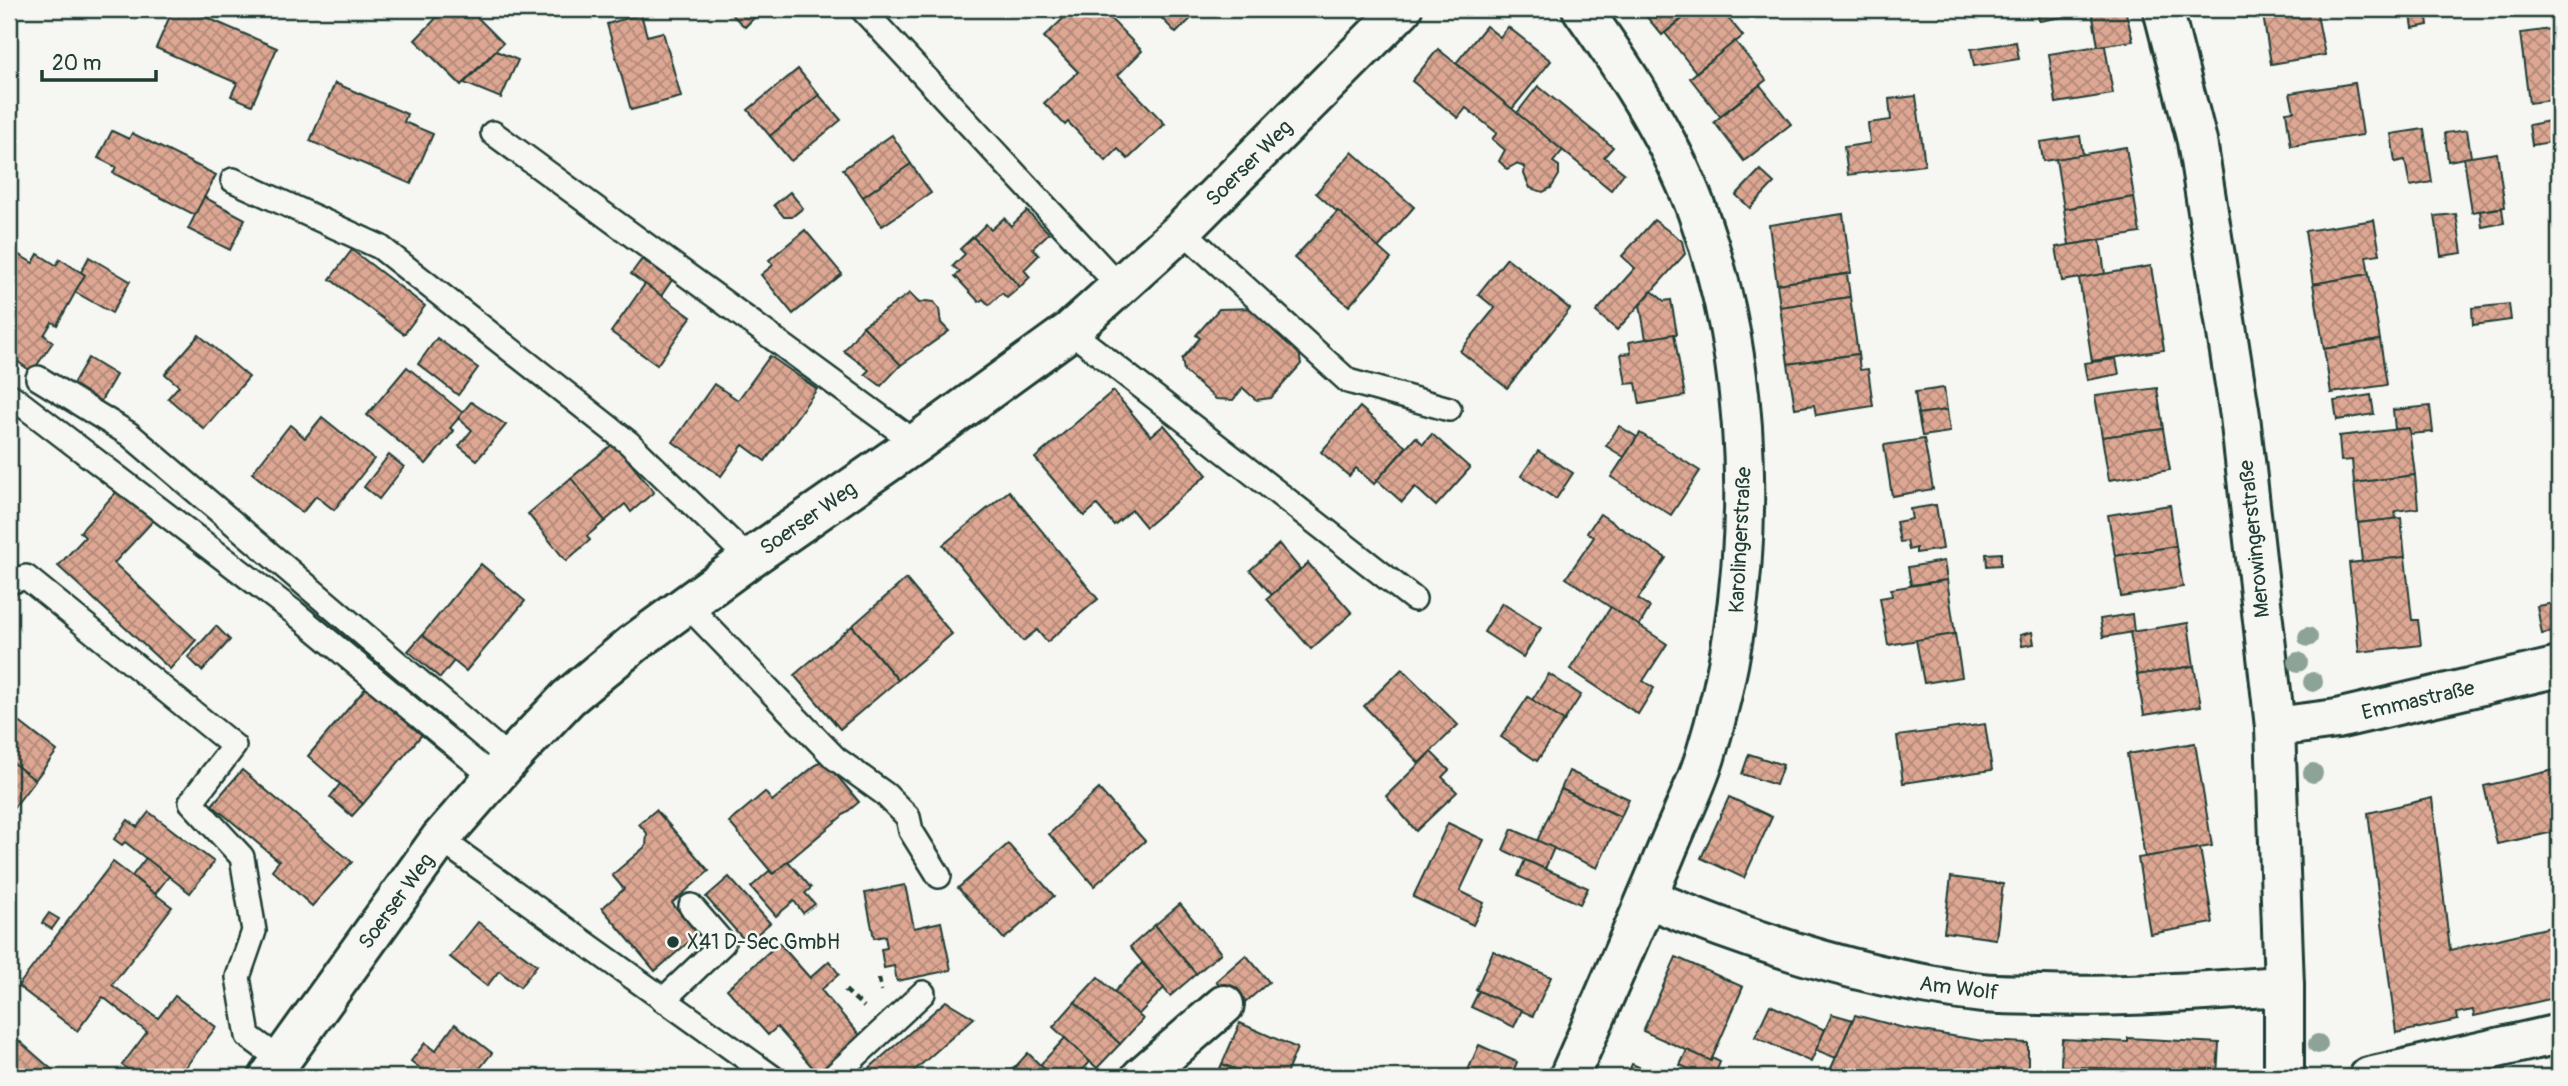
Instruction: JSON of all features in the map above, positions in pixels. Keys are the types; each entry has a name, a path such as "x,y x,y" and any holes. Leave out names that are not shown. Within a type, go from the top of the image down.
{"street":[{"name":"Soerser Weg","path":"275,1069 440,839 568,698 633,644 749,559 916,443 1070,331 1182,230 1402,9"},
{"name":"Karolingerstraße","path":"1569,1077 1704,758 1725,682 1736,616 1744,456 1735,373 1720,285 1700,220 1658,127 1582,9"},
{"name":"Merowingerstraße","path":"2163,9 2197,141 2236,388 2275,727 2284,986 2284,1077"},
{"name":"Emmastraße","path":"2275,727 2337,719 2559,667"},
{"name":"Am Wolf","path":"1647,898 1695,918 1796,953 1887,978 1984,993 2101,997 2284,986"},
{"path":"1141,1077 1224,1005"},
{"path":"2369,1077 2559,1034"}],"lane":[{"path":"862,9 1120,287"},
{"path":"493,134 916,443"},
{"path":"233,180 380,247 629,443 749,559"},
{"path":"1182,230 1348,381 1449,410"},
{"path":"1070,331 1415,599"},
{"path":"38,378 129,434 502,768"},
{"path":"11,396 502,768"},
{"path":"9,582 26,578 234,746 191,802 243,857 254,931 237,977 248,1036 275,1069"},
{"path":"687,605 835,758 885,794 908,817 911,831 939,876"},
{"path":"440,839 772,1077"},
{"path":"663,1000 723,943 691,906"},
{"path":"833,1077 923,993"}],"building":[{"path":"173,9 187,9 277,48 252,105 231,96 237,83 156,48"},
{"path":"445,9 469,9 503,43 461,85 415,40"},
{"path":"726,9 763,9 745,27"},
{"path":"1073,9 1101,9 1142,51 1118,75 1165,124 1128,159 1118,149 1106,161 1068,122 1065,125 1044,103 1078,72 1044,37"},
{"path":"1153,9 1201,9 1176,33"},
{"path":"1640,9 1688,9 1690,12 1662,35"},
{"path":"1695,9 1721,9 1743,36 1696,72 1665,33"},
{"path":"2037,9 2092,9 2092,12 2039,21"},
{"path":"2125,9 2133,41 2098,46 2092,12"},
{"path":"2270,9 2299,9 2271,13"},
{"path":"2316,9 2325,55 2271,64 2263,15"},
{"path":"2410,9 2426,9 2428,25 2413,28"},
{"path":"641,14 647,36 663,32 681,97 631,110 607,24"},
{"path":"1486,26 1500,37 1508,27 1551,61 1512,109 1456,63"},
{"path":"2559,28 2559,99 2529,103 2520,33"},
{"path":"1735,41 1766,80 1720,116 1690,78"},
{"path":"2016,42 2019,59 1974,66 1971,49"},
{"path":"2105,46 2113,94 2056,103 2049,54"},
{"path":"1438,49 1563,150 1553,162 1559,166 1559,175 1551,188 1543,192 1530,188 1524,174 1525,167 1516,164 1507,169 1499,161 1505,150 1492,139 1497,133 1466,108 1458,118 1412,81"},
{"path":"496,51 518,60 501,98 464,83"},
{"path":"798,69 819,95 770,136 748,110"},
{"path":"335,83 407,114 404,122 433,134 411,184 310,141"},
{"path":"2355,83 2363,135 2291,146 2286,112 2294,111 2290,93"},
{"path":"1760,85 1791,124 1744,161 1714,122"},
{"path":"1538,86 1613,147 1604,157 1624,173 1611,190 1517,113"},
{"path":"819,95 841,120 791,161 770,136"},
{"path":"1916,96 1925,165 1848,175 1844,147 1870,143 1868,123 1891,120 1889,99"},
{"path":"2554,120 2557,141 2532,145 2529,125"},
{"path":"2424,129 2432,182 2410,186 2405,160 2395,162 2391,134"},
{"path":"2467,130 2471,157 2448,161 2445,133"},
{"path":"112,131 129,139 132,133 216,175 195,215 113,173 116,167 98,158"},
{"path":"892,135 911,164 863,197 843,169"},
{"path":"2080,136 2083,155 2043,161 2040,142"},
{"path":"2126,147 2134,197 2064,209 2056,159"},
{"path":"1352,152 1414,207 1378,248 1316,193"},
{"path":"2497,153 2505,207 2472,212 2464,158"},
{"path":"911,164 931,193 882,226 863,197"},
{"path":"1760,170 1774,183 1750,208 1736,195"},
{"path":"790,192 803,208 792,217 784,217 774,205"},
{"path":"204,197 245,219 230,250 188,229"},
{"path":"2134,197 2140,233 2069,245 2064,209"},
{"path":"2502,208 2504,223 2482,227 2480,211"},
{"path":"1027,211 1049,233 1033,248 1039,255 1024,270 1030,277 1020,287 973,237 986,224 991,230 1004,218 1011,226"},
{"path":"1338,211 1391,259 1349,306 1294,258"},
{"path":"1843,214 1851,273 1777,284 1769,225"},
{"path":"2456,214 2462,253 2441,256 2435,216"},
{"path":"1654,220 1682,241 1685,254 1617,330 1596,312 1635,268 1622,256"},
{"path":"2374,220 2380,254 2366,256 2369,274 2313,284 2305,231"},
{"path":"805,230 842,274 793,314 761,275 773,265 769,260"},
{"path":"973,237 1020,287 1007,298 1002,293 989,305 983,299 979,302 955,276 960,272 953,266 965,254 960,249"},
{"path":"2100,240 2105,274 2062,281 2056,247"},
{"path":"9,249 33,263 38,254 56,265 60,259 85,275 57,325 52,322 44,335 53,342 32,372 9,355"},
{"path":"352,250 425,306 404,334 330,279"},
{"path":"89,257 130,281 112,313 75,292 85,275 81,272"},
{"path":"1507,258 1570,309 1507,388 1460,351 1495,308 1478,294"},
{"path":"642,259 672,280 661,296 631,274"},
{"path":"2151,266 2164,350 2092,361 2079,278"},
{"path":"1847,274 1850,297 1780,307 1777,284"},
{"path":"2369,274 2380,340 2324,349 2313,284"},
{"path":"645,284 691,317 657,365 611,332"},
{"path":"1652,291 1664,301 1671,300 1677,334 1646,339 1640,305"},
{"path":"910,293 919,303 934,302 939,309 941,323 949,331 901,365 863,326"},
{"path":"1850,297 1858,354 1788,364 1780,307"},
{"path":"2509,304 2511,320 2473,325 2472,308"},
{"path":"1257,308 1283,330 1279,335 1299,352 1301,364 1271,398 1256,400 1243,388 1233,400 1216,399 1184,371 1182,359 1200,338 1196,335 1219,309"},
{"path":"863,326 901,365 881,386 865,374 869,370 844,351"},
{"path":"1674,334 1685,396 1640,404 1636,383 1626,384 1621,354 1631,353 1629,342"},
{"path":"199,335 249,377 204,429 168,398 179,386 165,374"},
{"path":"437,338 478,368 458,395 418,364"},
{"path":"2380,340 2387,385 2331,393 2324,349"},
{"path":"1858,354 1860,370 1868,369 1873,406 1816,415 1814,405 1795,408 1788,364"},
{"path":"770,356 817,389 765,461 743,445 721,476 673,442 714,384 738,400"},
{"path":"88,358 116,375 98,406 70,389"},
{"path":"2116,359 2119,374 2087,380 2084,363"},
{"path":"407,367 463,413 450,428 454,431 426,464 367,415"},
{"path":"1944,388 1947,410 1918,414 1915,392"},
{"path":"2157,388 2163,429 2102,437 2095,396"},
{"path":"1113,391 1151,436 1164,425 1207,475 1146,527 1132,510 1114,525 1097,505 1084,516 1035,458"},
{"path":"2371,395 2374,414 2337,420 2334,401"},
{"path":"471,402 506,425 477,460 459,446 472,430 458,418"},
{"path":"2430,406 2433,432 2410,434 2409,428 2395,429 2393,410"},
{"path":"1360,407 1406,447 1374,484 1356,468 1349,476 1321,452"},
{"path":"1947,410 1950,432 1922,436 1918,414"},
{"path":"322,417 374,459 334,510 316,496 302,513 252,473 290,425 305,438"},
{"path":"1619,426 1637,437 1624,457 1606,446"},
{"path":"2409,428 2415,475 2354,483 2352,460 2341,461 2339,436"},
{"path":"2163,429 2170,470 2109,480 2102,437"},
{"path":"1640,433 1700,471 1671,515 1611,477"},
{"path":"1432,434 1470,468 1436,506 1415,487 1402,502 1377,480 1416,437 1423,444"},
{"path":"1924,439 1933,489 1892,496 1884,445"},
{"path":"614,443 654,492 631,512 625,504 605,521 571,478"},
{"path":"1538,451 1573,473 1556,499 1521,476"},
{"path":"389,455 404,467 379,499 364,487"},
{"path":"2415,475 2418,508 2395,511 2396,519 2358,523 2354,483"},
{"path":"571,478 605,521 587,536 590,540 566,561 528,514"},
{"path":"119,489 153,521 114,563 196,640 170,669 58,566 85,537 80,532"},
{"path":"1009,491 1098,599 1047,642 1037,630 1023,641 943,545"},
{"path":"1936,505 1943,549 1916,553 1916,548 1909,550 1907,541 1900,542 1896,522 1912,519 1910,509"},
{"path":"2170,505 2176,546 2115,556 2108,515"},
{"path":"1600,514 1666,558 1638,599 1650,607 1639,626 1566,578 1594,537 1587,533"},
{"path":"2401,518 2405,557 2362,562 2358,523"},
{"path":"1279,544 1300,569 1272,595 1250,570"},
{"path":"2176,546 2183,587 2121,597 2115,556"},
{"path":"2001,553 2001,565 1987,566 1986,554"},
{"path":"2405,557 2412,620 2418,620 2421,645 2359,652 2349,563"},
{"path":"1944,561 1947,580 1911,585 1908,567"},
{"path":"1308,563 1352,613 1311,649 1267,599"},
{"path":"481,564 525,601 466,671 422,635"},
{"path":"906,579 952,634 898,680 852,626"},
{"path":"1947,580 1955,634 1888,645 1880,598 1892,596 1891,589"},
{"path":"1502,603 1541,628 1523,657 1484,632"},
{"path":"2555,603 2559,631 2542,634 2537,606"},
{"path":"1611,607 1667,644 1643,681 1654,688 1638,714 1570,669"},
{"path":"2132,614 2134,632 2103,637 2100,619"},
{"path":"2188,623 2194,666 2137,675 2130,632"},
{"path":"216,626 230,640 202,671 188,657"},
{"path":"852,626 898,680 840,729 794,675"},
{"path":"2032,632 2034,644 2022,646 2020,635"},
{"path":"1955,634 1962,677 1924,683 1916,640"},
{"path":"422,635 454,661 440,678 408,651"},
{"path":"2194,666 2201,706 2144,715 2137,675"},
{"path":"1402,669 1458,725 1419,763 1364,706"},
{"path":"1549,674 1581,695 1564,721 1532,700"},
{"path":"370,683 425,731 363,804 308,756"},
{"path":"1528,697 1564,721 1537,761 1501,737"},
{"path":"9,714 57,751 35,780 9,760"},
{"path":"1985,724 1992,770 1903,783 1897,736"},
{"path":"2195,743 2212,846 2145,857 2127,754"},
{"path":"1431,752 1449,770 1442,777 1457,792 1416,831 1386,796"},
{"path":"1749,754 1783,765 1776,785 1742,774"},
{"path":"823,759 859,802 773,874 729,822 765,792 772,801"},
{"path":"9,760 35,780 12,810 9,807"},
{"path":"2559,769 2559,831 2497,844 2484,786"},
{"path":"242,770 352,862 312,906 272,870 279,861 212,805"},
{"path":"1569,771 1629,799 1621,817 1561,789"},
{"path":"340,784 363,804 352,816 330,797"},
{"path":"1099,789 1145,841 1094,886 1049,834"},
{"path":"1561,789 1621,817 1597,868 1537,841"},
{"path":"1729,797 1772,817 1744,878 1701,858"},
{"path":"2432,798 2450,950 2559,925 2559,997 2474,1016 2473,1010 2457,1013 2458,1020 2396,1033 2368,813"},
{"path":"656,810 709,871 672,903 698,934 655,971 602,908 624,889 612,875 646,846 647,833 639,824"},
{"path":"149,812 214,862 190,893 125,842 122,845 114,839 128,820 137,827"},
{"path":"1448,823 1484,840 1460,891 1484,903 1473,925 1413,897"},
{"path":"1512,829 1554,848 1545,869 1503,850"},
{"path":"1008,844 1054,896 1004,939 958,888"},
{"path":"2200,848 2213,923 2150,934 2138,858"},
{"path":"146,858 169,876 155,894 132,876"},
{"path":"1525,860 1588,888 1580,904 1518,876"},
{"path":"788,861 811,888 805,893 815,904 803,913 794,901 776,916 751,887 769,871 773,874"},
{"path":"113,862 172,907 112,985 158,1018 175,996 216,1027 178,1077 139,1077 122,1065 147,1032 103,997 77,1031 18,986"},
{"path":"729,877 770,923 747,943 706,897"},
{"path":"1951,877 2003,884 1996,939 1944,932"},
{"path":"905,885 914,928 941,922 951,970 897,981 894,966 884,968 881,949 887,948 885,936 874,938 865,893"},
{"path":"1180,904 1221,953 1196,974 1155,925"},
{"path":"49,913 59,919 52,929 42,923"},
{"path":"478,922 537,965 520,987 499,971 487,986 450,957"},
{"path":"1155,925 1196,974 1170,996 1130,947"},
{"path":"779,943 810,978 829,961 839,974 821,990 864,1040 821,1077 777,1027 768,1035 727,989"},
{"path":"1493,951 1551,977 1533,1016 1476,990"},
{"path":"1246,955 1269,982 1240,1007 1216,981"},
{"path":"1676,957 1743,987 1711,1061 1643,1031"},
{"path":"1142,963 1164,988 1138,1015 1114,992"},
{"path":"1098,977 1143,1019 1120,1044 1075,1002"},
{"path":"1479,991 1522,1010 1514,1027 1471,1007"},
{"path":"946,1001 974,1018 907,1077 859,1077"},
{"path":"1075,1002 1120,1044 1097,1068 1053,1027"},
{"path":"1770,1005 1825,1030 1811,1062 1755,1037"},
{"path":"1832,1014 1853,1020 1836,1058 1816,1050"},
{"path":"1855,1015 1904,1028 1983,1041 2028,1043 2028,1077 1827,1077"},
{"path":"1240,1023 1297,1048 1285,1077 1254,1077 1222,1064"},
{"path":"455,1024 492,1053 473,1077 431,1077 411,1061 425,1043 435,1051"},
{"path":"9,1032 57,1074 54,1077 9,1077"},
{"path":"1065,1038 1090,1062 1076,1077 1054,1077 1040,1065"},
{"path":"2128,1038 2219,1043 2217,1075 2061,1066 2062,1039 2128,1042"},
{"path":"1479,1045 1517,1062 1511,1077 1465,1077"},
{"path":"1687,1050 1711,1061 1712,1058 1720,1062 1714,1077 1707,1077 1680,1065"},
{"path":"1028,1053 1040,1065 1054,1077 1006,1077"},
{"path":"1222,1064 1254,1077 1216,1077"},
{"path":"1632,1064 1661,1077 1626,1077"},
{"path":"2559,1068 2559,1077 2518,1077"},
{"path":"1338,1071 1348,1076 1348,1077 1335,1077"},
{"path":"2148,1071 2224,1076 2224,1077 2147,1077"}],"place":[{"name":"X41 D-Sec GmbH","path":"673,942"}]}
